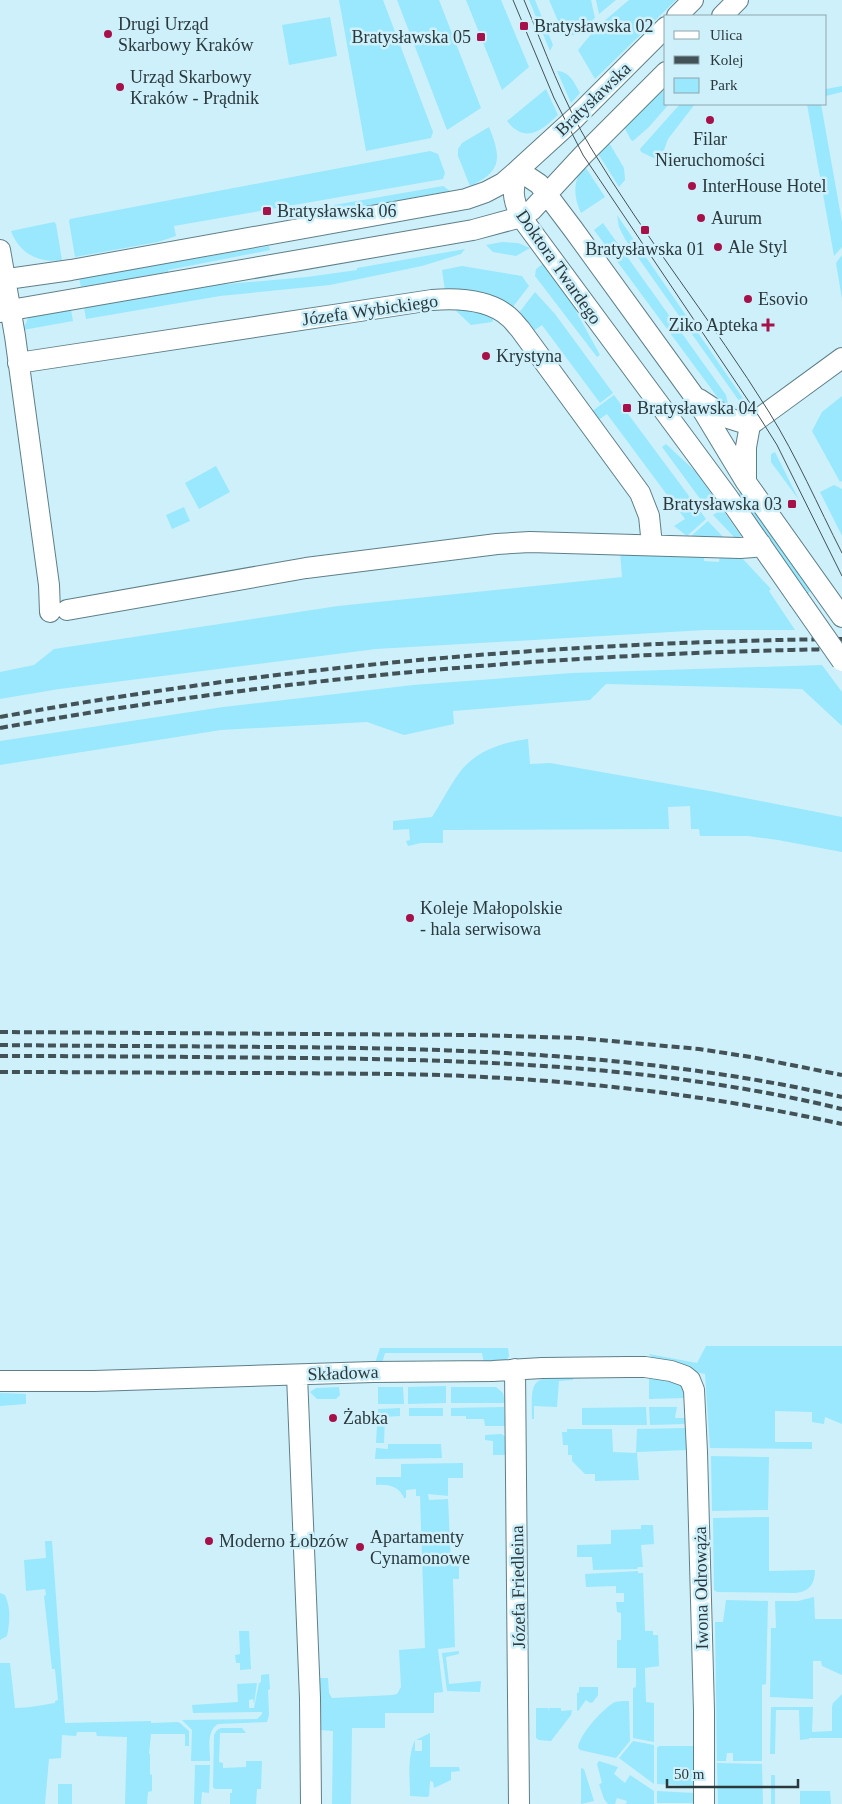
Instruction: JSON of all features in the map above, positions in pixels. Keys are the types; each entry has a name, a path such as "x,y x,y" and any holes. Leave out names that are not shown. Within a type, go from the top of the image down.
{"street":[{"path":"678,15 693,0"},
{"path":"723,15 738,0"},
{"name":"Bratysławska","path":"518,170 575,118 664,29"},
{"name":"Bratysławska","path":"521,217 532,210 583,155 664,74"},
{"path":"2,280 71,270 466,199 486,192 503,183 518,170"},
{"name":"Doktora Twardego","path":"842,616 746,482 694,396 547,194 539,184 518,170 513,188 514,203 521,217 727,496 842,661"},
{"path":"5,311 473,230 521,217"},
{"path":"0,250 5,311 18,363 49,585 59,611 306,568 497,544 530,542 747,548 760,544"},
{"name":"Józefa Wybickiego","path":"18,363 432,300 461,300 488,305 509,316 520,329 640,492 649,516 652,545"},
{"path":"746,482 746,447 750,425 842,358"},
{"path":"694,396 728,418 750,425"},
{"name":"Składowa","path":"0,1381 32,1382 373,1372 645,1367 670,1371 685,1376"},
{"name":"Józefa Friedleina","path":"515,1370 519,1804"},
{"path":"298,1375 311,1726 311,1804"},
{"name":"Iwona Odrowąża","path":"685,1376 690,1380 694,1390 697,1444 704,1711 704,1804"}],"green space":[{"path":"339,0 383,0 433,132 431,138 366,151"},
{"path":"397,0 439,0 481,108 447,130"},
{"path":"466,0 501,0 529,67 502,90"},
{"path":"529,0 535,0 553,45 550,51"},
{"path":"549,0 591,0 595,18 576,34 565,37"},
{"path":"596,0 616,0 599,14"},
{"path":"629,0 676,0 595,79 578,50 597,27"},
{"path":"330,17 337,56 289,65 282,25"},
{"path":"557,71 566,73 580,93 571,103"},
{"path":"842,86 842,92 827,96 827,89"},
{"path":"546,89 558,115 545,126 533,133 527,133 520,132 507,121"},
{"path":"664,90 664,105 668,105 649,127 633,141 623,125"},
{"path":"679,105 694,105 668,139 660,161 641,152 640,149"},
{"path":"807,105 821,105 842,222 842,247 834,256"},
{"path":"489,127 497,155 494,169 489,175 470,186 458,156 458,149 462,143"},
{"path":"608,141 624,168 625,180 619,187 597,152"},
{"path":"430,151 438,154 445,173 443,179 174,226 176,236 158,242 75,257 70,219"},
{"path":"584,165 605,197 581,213 575,189 580,171"},
{"path":"443,186 450,191 362,207 334,208 334,205"},
{"path":"617,215 751,410 744,408 625,239 619,227"},
{"path":"54,222 56,224 62,260 45,260 31,255 19,245 11,231"},
{"path":"603,223 726,395 729,409 721,402 594,230"},
{"path":"502,242 518,243 530,248 516,256 493,252 486,245"},
{"path":"269,246 270,250 168,270 168,272 81,287 79,278"},
{"path":"465,249 461,254 422,266 330,285 220,296 86,319 84,308 204,286 307,277 357,270 357,268"},
{"path":"842,255 842,299 836,263"},
{"path":"544,263 577,309 576,311 600,355 597,357 535,276 536,269"},
{"path":"462,266 522,276 529,286 512,308 445,291 442,270"},
{"path":"535,292 555,314 613,393 600,403 542,325 532,332 518,314"},
{"path":"453,308 495,316 492,322 471,325"},
{"path":"71,310 73,321 23,330 29,316"},
{"path":"614,395 706,519 687,536 674,526 685,519 607,414 597,421 591,412"},
{"path":"842,396 842,481 840,482 812,431 822,412"},
{"path":"666,444 695,471 716,500 706,507 662,447"},
{"path":"775,452 799,500 771,462 771,454"},
{"path":"216,466 230,492 199,509 185,483"},
{"path":"834,485 842,489 842,536 820,492"},
{"path":"742,491 812,590 807,594 737,495"},
{"path":"184,507 190,521 172,529 166,515"},
{"path":"722,509 741,536 736,539 713,515"},
{"path":"708,521 725,539 690,537"},
{"path":"620,552 704,555 704,561 719,562 720,555 741,557 771,589 769,591 795,630 705,630 376,649 59,689 0,699 0,672 34,665 54,649 338,606 622,577"},
{"path":"822,665 842,692 842,726 802,689 606,684 590,700 453,711 454,724 404,735 367,722 221,730 0,765 0,741 223,707 413,685 572,673"},
{"path":"528,739 530,764 550,763 842,817 842,852 748,836 700,836 699,829 691,829 690,806 668,807 669,829 443,830 443,843 421,843 408,846 406,841 410,840 409,829 393,830 393,821 432,817 460,772 478,755 502,744"},
{"path":"706,1346 842,1346 842,1424 825,1417 824,1424 812,1422 812,1412 775,1411 775,1442 812,1442 812,1449 710,1448 705,1374 655,1364 649,1354 697,1363"},
{"path":"380,1348 508,1348 509,1356 505,1363 484,1363 482,1353 385,1353 382,1363 375,1363"},
{"path":"649,1376 667,1379 680,1385 684,1398 649,1399"},
{"path":"573,1377 573,1380 559,1381 557,1407 534,1406 534,1419 532,1419 532,1394 537,1382 549,1378"},
{"path":"446,1386 446,1403 408,1404 408,1387"},
{"path":"339,1387 340,1395 336,1399 317,1399 310,1392 316,1388"},
{"path":"378,1387 403,1387 404,1404 378,1404"},
{"path":"451,1387 496,1387 503,1393 505,1403 451,1403"},
{"path":"0,1393 26,1394 26,1404 0,1406"},
{"path":"504,1407 505,1426 485,1426 484,1419 466,1419 466,1416 451,1416 451,1408"},
{"path":"646,1407 647,1425 582,1425 582,1408"},
{"path":"649,1407 677,1407 675,1418 685,1418 686,1424 650,1425"},
{"path":"400,1408 400,1416 385,1417 384,1443 376,1443 378,1409"},
{"path":"409,1408 443,1408 443,1416 409,1416"},
{"path":"686,1428 687,1450 637,1452 639,1480 595,1481 595,1474 585,1474 572,1461 572,1455 568,1455 568,1445 563,1445 562,1432 567,1432 567,1429 612,1429 613,1452 636,1453 637,1429"},
{"path":"501,1434 505,1436 505,1455 493,1455 493,1441 485,1440 485,1435"},
{"path":"388,1444 441,1444 442,1458 375,1459 376,1448 388,1449"},
{"path":"711,1456 769,1457 768,1510 712,1511"},
{"path":"463,1463 463,1478 448,1478 448,1496 428,1494 429,1500 448,1499 451,1562 459,1563 459,1579 453,1579 455,1647 438,1649 443,1692 434,1693 434,1713 385,1713 385,1728 352,1728 351,1804 332,1804 333,1731 320,1730 320,1678 328,1678 329,1693 332,1698 397,1694 401,1687 399,1650 425,1648 420,1496 416,1496 416,1489 406,1490 406,1498 404,1498 396,1488 376,1485 376,1477 401,1477 401,1464"},
{"path":"769,1517 769,1571 815,1570 814,1579 810,1586 804,1591 795,1593 717,1592 714,1590 713,1518"},
{"path":"641,1525 653,1525 654,1544 641,1545 643,1567 638,1567 637,1569 593,1570 592,1557 577,1557 577,1545 611,1544 611,1530 641,1529"},
{"path":"45,1541 52,1541 65,1723 178,1722 189,1731 189,1746 185,1746 185,1734 151,1734 149,1754 152,1791 148,1792 147,1804 125,1804 127,1737 97,1736 96,1732 77,1732 76,1736 62,1735 61,1758 49,1759 45,1804 0,1804 0,1663 10,1663 15,1708 55,1703 58,1700 55,1669 52,1669 44,1596 46,1595 45,1589 26,1591 24,1560 46,1558"},
{"path":"638,1571 638,1573 643,1573 645,1631 653,1631 653,1635 658,1635 659,1666 645,1668 646,1702 654,1703 654,1742 633,1738 633,1688 636,1687 636,1668 617,1668 617,1640 621,1640 621,1613 617,1612 616,1602 624,1602 624,1593 616,1593 616,1586 586,1587 585,1574"},
{"path":"0,1593 5,1595 8,1605 9,1626 7,1636 0,1640"},
{"path":"814,1597 815,1619 842,1619 842,1675 822,1666 821,1661 813,1661 813,1699 770,1697 771,1628 776,1628 775,1601 798,1601"},
{"path":"726,1600 768,1601 766,1684 762,1685 762,1761 733,1761 733,1753 727,1753 726,1761 717,1761 715,1622 723,1622"},
{"path":"239,1631 249,1631 251,1669 240,1670 240,1663 236,1663 235,1655 240,1654"},
{"path":"459,1651 459,1654 446,1657 449,1684 481,1681 480,1692 447,1691 442,1653"},
{"path":"269,1674 269,1715 267,1722 218,1724 214,1727 210,1736 210,1761 191,1761 192,1730 182,1720 257,1719 262,1714 262,1712 193,1713 192,1705 238,1702 237,1684 257,1683 254,1704 253,1699 249,1700 249,1708 254,1708 261,1675"},
{"path":"579,1687 598,1687 598,1695 593,1702 590,1703 586,1700 578,1711 577,1693 579,1692"},
{"path":"842,1694 842,1738 809,1738 800,1740 799,1710 776,1710 775,1754 770,1754 771,1707 813,1707 812,1732 832,1731 833,1703"},
{"path":"629,1701 630,1741 616,1758 580,1750 578,1747 583,1735 602,1712 615,1702"},
{"path":"536,1708 548,1708 548,1711 549,1708 561,1708 561,1711 572,1710 571,1715 551,1741 536,1738"},
{"path":"221,1728 242,1728 246,1733 220,1733 219,1762 223,1763 223,1768 246,1767 246,1761 262,1761 261,1789 257,1789 256,1804 230,1804 232,1789 215,1789 213,1787 214,1735"},
{"path":"430,1733 430,1767 459,1767 460,1771 451,1772 451,1780 434,1788 433,1782 430,1781 429,1796 427,1797 410,1796 412,1747 415,1740 415,1751 422,1751 422,1740 416,1740"},
{"path":"633,1741 654,1745 654,1784 619,1758"},
{"path":"659,1746 694,1747 694,1786 657,1784 657,1748"},
{"path":"599,1761 618,1767 614,1774 625,1783 630,1775 654,1791 654,1804 626,1804 627,1801 617,1798 615,1804 608,1804 604,1799 599,1784 602,1783 597,1764"},
{"path":"717,1763 762,1764 763,1804 718,1804"},
{"path":"195,1765 210,1765 209,1793 202,1792 201,1804 194,1804"},
{"path":"581,1768 584,1769 594,1801 581,1804"},
{"path":"771,1775 775,1775 775,1804 771,1804"},
{"path":"58,1784 72,1784 72,1804 58,1804"},
{"path":"657,1791 694,1793 694,1803 657,1803"},
{"path":"800,1791 830,1791 831,1804 800,1804"}],"tram line":[{"path":"513,0 554,98 583,155 777,445 842,576"},
{"path":"524,0 563,94 591,148 634,215 769,412 798,464 842,553"}],"railway":[{"path":"0,717 104,699 209,684 420,660 631,645 842,639"},
{"path":"0,728 104,710 209,695 420,671 631,656 736,651 842,649"},
{"path":"0,1032 474,1035 578,1038 699,1049 842,1075"},
{"path":"0,1045 412,1049 556,1056 700,1071 842,1097"},
{"path":"0,1056 370,1059 574,1068 708,1083 842,1109"},
{"path":"0,1072 408,1074 529,1080 575,1083 709,1099 842,1124"}],"place":[{"name":"Bratysławska 02","path":"524,26"},
{"name":"Drugi Urząd Skarbowy Kraków","path":"108,34"},
{"name":"Bratysławska 05","path":"481,37"},
{"name":"Urząd Skarbowy Kraków - Prądnik","path":"120,87"},
{"name":"Filar Nieruchomości","path":"710,120"},
{"name":"InterHouse Hotel","path":"692,186"},
{"name":"Bratysławska 06","path":"267,211"},
{"name":"Aurum","path":"701,218"},
{"name":"Bratysławska 01","path":"645,230"},
{"name":"Ale Styl","path":"718,247"},
{"name":"Esovio","path":"748,299"},
{"name":"Ziko Apteka","path":"768,325"},
{"name":"Krystyna","path":"486,356"},
{"name":"Bratysławska 04","path":"627,408"},
{"name":"Bratysławska 03","path":"792,504"},
{"name":"Koleje Małopolskie - hala serwisowa","path":"410,918"},
{"name":"Żabka","path":"333,1418"},
{"name":"Moderno Łobzów","path":"209,1541"},
{"name":"Apartamenty Cynamonowe","path":"360,1547"}]}
